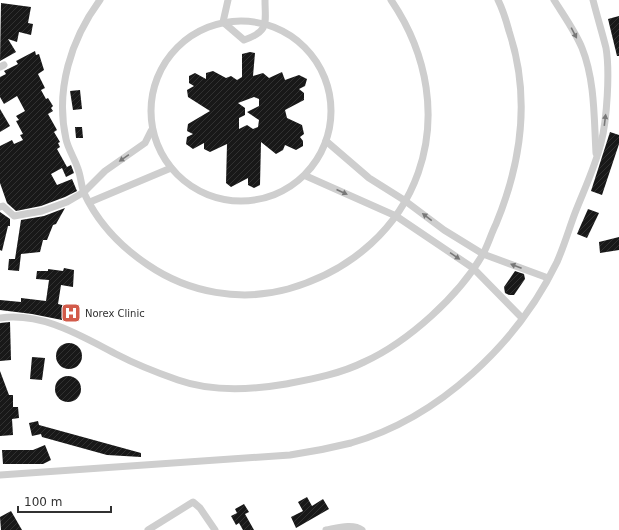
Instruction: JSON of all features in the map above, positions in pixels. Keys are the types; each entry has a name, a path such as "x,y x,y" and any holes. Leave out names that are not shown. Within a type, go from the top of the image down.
{"street":[{"path":"100,0 80,30 72,52 65,80 63,110 66,140 78,169 84,192 108,232 132,255 165,277 198,290 236,295 268,294 306,284 336,270 357,257 396,216 413,186 426,145 429,103 427,84 416,45 401,16 390,0"},
{"path":"223,22 228,0"},
{"path":"223,22 244,40 261,31 265,23 264,0"},
{"path":"0,318 23,318 61,326 82,335 119,356 180,381 230,389 272,386 312,379 365,362 402,340 438,310 483,254 511,183 520,136 522,86 514,45 498,0"},
{"path":"554,0 574,31 582,49 589,72 597,158"},
{"path":"0,475 290,455 352,442 391,427 438,400 461,384 497,350 522,318 548,278 557,261 597,158 605,123 607,101 606,50 594,0"},
{"path":"245,20 265,23 276,27 291,36 306,48 327,81 332,115 326,141 319,157 306,176 286,191 269,198 243,202 214,197 198,190 170,168 156,144 151,131 151,106 155,82 169,54 185,39 198,32 223,22 245,20"},
{"path":"0,206 3,206 14,216 42,211 61,204 84,192 105,171 145,143 151,131"},
{"path":"326,141 370,178 404,200 444,230 483,254 548,278"},
{"path":"90,202 170,168"},
{"path":"306,176 396,216 473,268 522,318"},
{"path":"148,530 193,502 200,508 215,530"},
{"path":"326,530 341,527 358,527 362,530"}],"building":[{"path":"1,3 31,7 28,23 33,24 31,35 19,32 17,42 8,39 16,52 0,61"},
{"path":"619,16 619,56 617,56 608,19"},
{"path":"35,51 36,55 39,54 44,70 38,74 45,88 41,90 46,99 48,98 53,106 51,108 53,111 48,114 57,130 54,132 60,142 58,143 60,147 57,149 67,167 71,165 74,173 66,177 62,168 51,174 57,185 72,179 77,191 41,206 16,211 7,203 0,183 0,146 12,140 14,144 23,140 20,135 23,134 16,121 19,120 16,116 25,111 17,96 4,104 0,97 0,77 6,74 4,71 18,64 16,61"},
{"path":"250,52 255,53 253,76 263,73 269,78 282,72 285,80 299,75 307,79 305,86 299,89 304,93 304,100 285,110 287,118 302,125 304,134 300,137 303,141 303,146 296,150 285,145 283,150 276,154 261,142 260,185 254,188 248,185 248,178 231,187 226,183 227,144 210,152 204,149 204,143 193,149 186,144 187,137 193,134 187,131 188,124 210,111 188,97 187,90 194,86 189,83 189,76 195,73 206,79 206,73 213,71 226,78 231,76 237,80 242,77 242,54","holes":["254,97 259,99 259,106 247,112 259,120 258,127 253,129 247,125 239,129 239,118 245,115 245,108 238,103"]},
{"path":"80,90 82,109 73,110 70,91"},
{"path":"0,109 10,126 0,132"},
{"path":"75,127 82,127 83,138 76,138"},
{"path":"610,132 619,135 619,144 602,195 591,191"},
{"path":"65,208 56,224 53,225 47,240 43,240 40,252 21,254 19,271 8,270 9,259 15,259 21,220 44,216"},
{"path":"588,209 599,213 587,238 577,234"},
{"path":"0,212 10,219 10,226 8,226 2,251 0,250"},
{"path":"619,237 619,250 600,253 599,242"},
{"path":"64,268 74,270 73,287 61,285 58,304 70,307 67,321 32,314 0,310 0,300 21,302 21,298 46,301 49,280 36,279 37,271 48,271 48,269 63,271"},
{"path":"515,271 524,274 525,279 514,295 509,295 505,293 504,287"},
{"path":"10,322 11,360 0,361 0,323"},
{"path":"69,343 78,347 82,356 78,365 69,369 60,365 56,356 60,347"},
{"path":"32,357 45,358 42,380 30,379"},
{"path":"0,371 9,395 13,395 13,407 18,407 19,418 12,419 13,435 0,436"},
{"path":"68,376 77,380 81,389 77,398 68,402 59,398 55,389 59,380"},
{"path":"38,421 39,425 141,453 141,457 107,455 42,437 41,434 32,436 29,423"},
{"path":"45,445 51,460 43,464 3,464 2,450 33,450"},
{"path":"307,497 312,506 323,499 329,509 296,528 291,517 303,511 298,502"},
{"path":"244,504 249,512 245,514 254,530 243,530 239,523 236,525 231,516 237,513 235,509"},
{"path":"11,511 22,530 1,530 0,517"}],"place":[{"name":"Norex Clinic","path":"71,313"}]}
